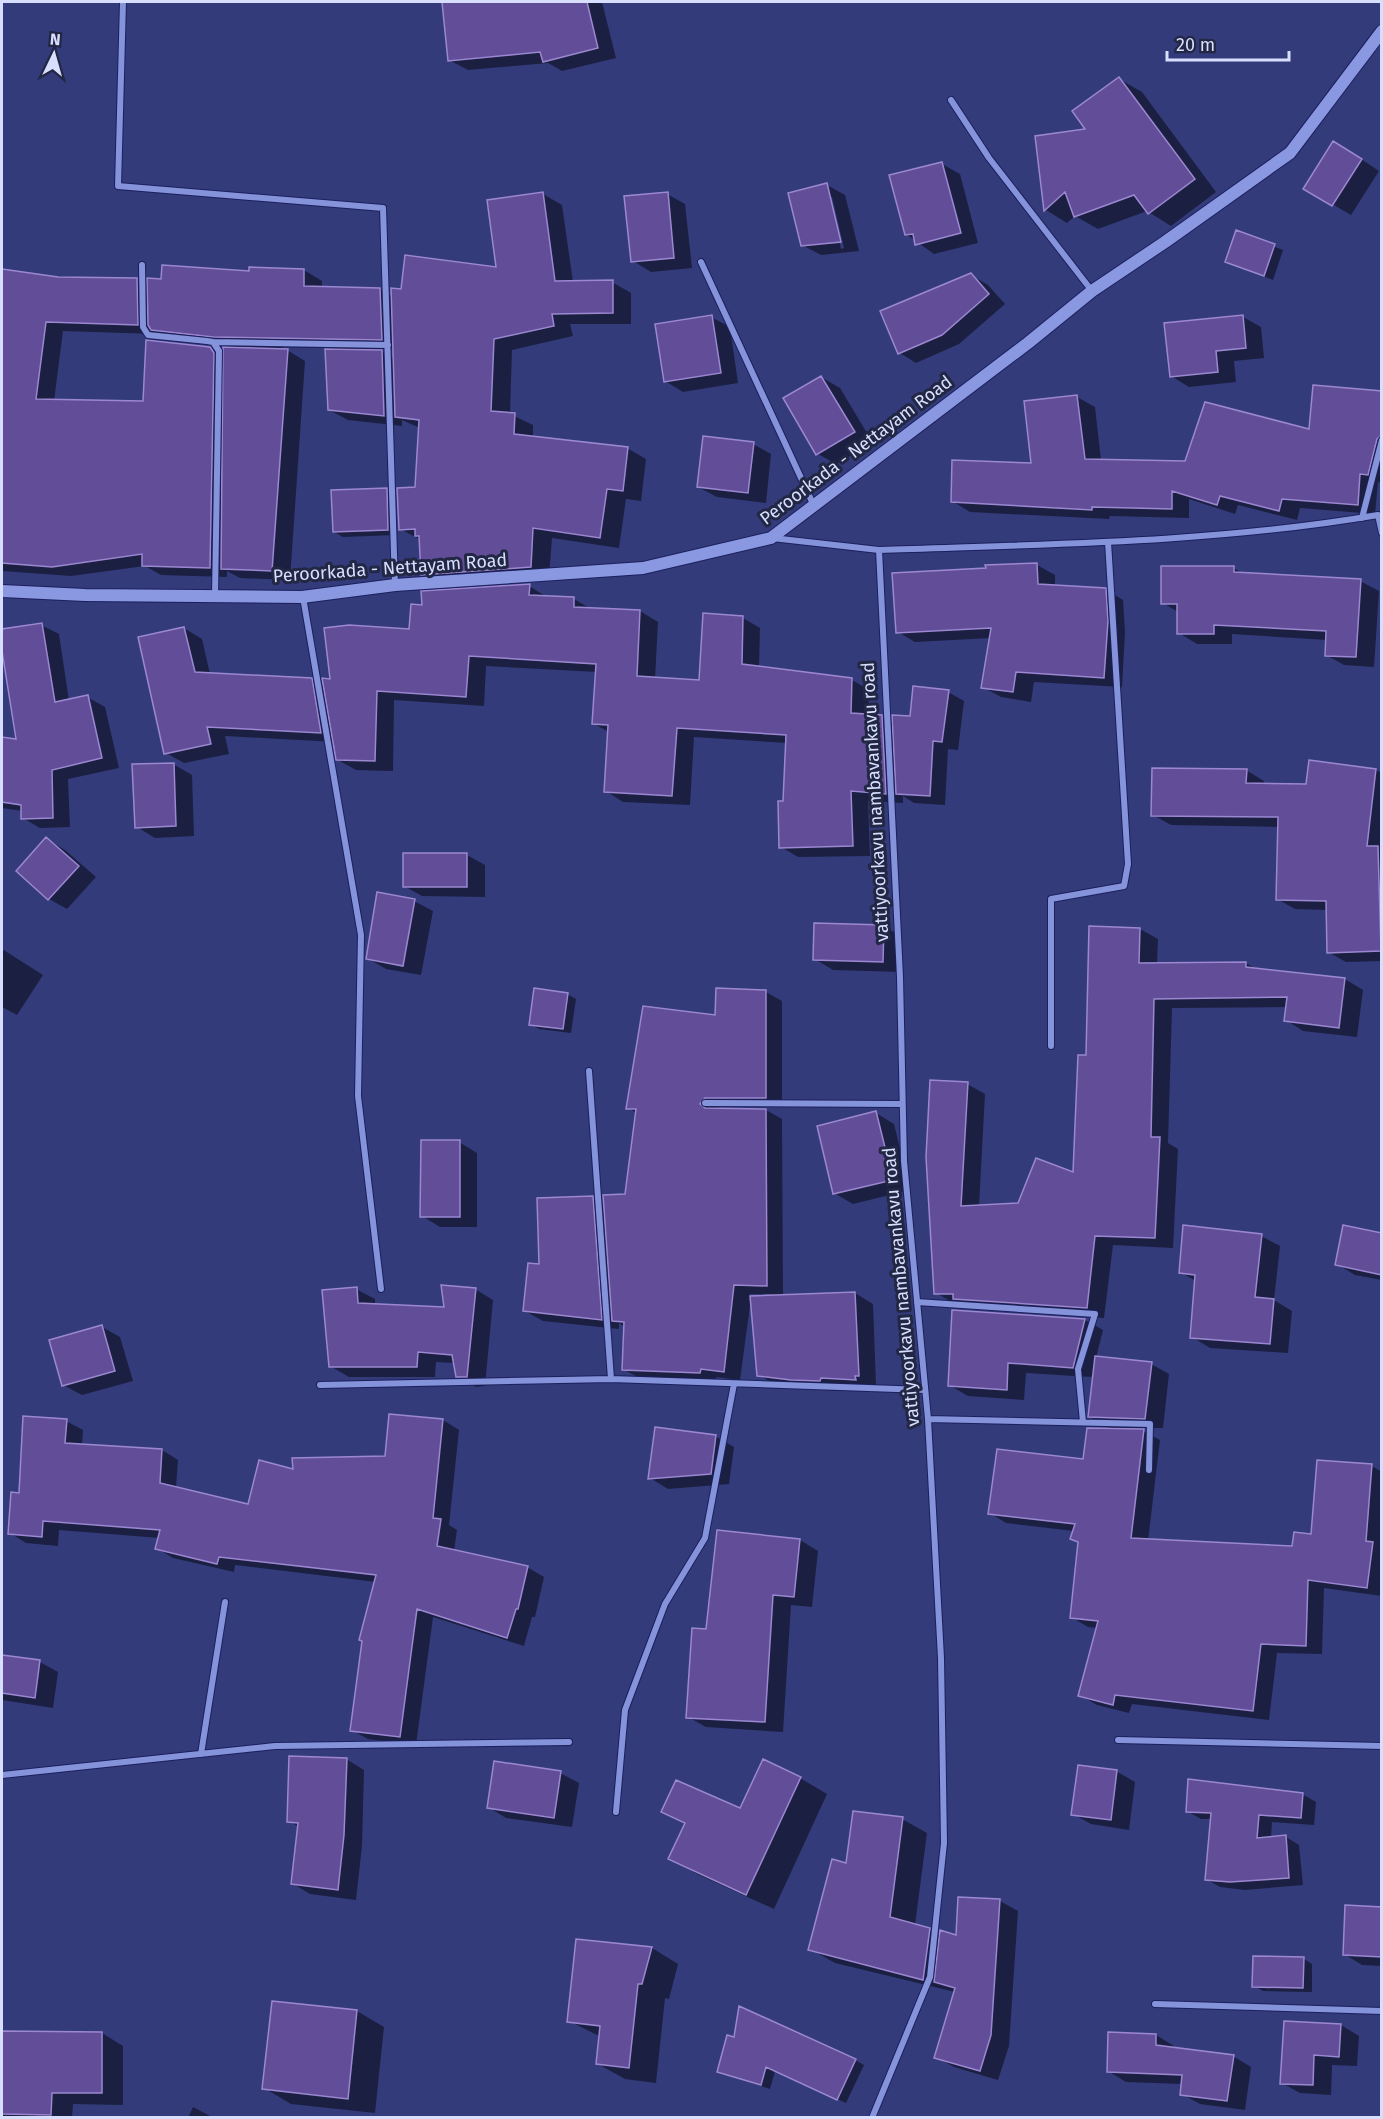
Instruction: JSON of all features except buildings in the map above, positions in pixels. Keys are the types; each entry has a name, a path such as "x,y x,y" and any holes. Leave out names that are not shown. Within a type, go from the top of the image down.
{"street":[{"path":"123,2 118,186 383,208 395,585"},
{"name":"Peroorkada - Nettayam Road","path":"2,591 85,595 302,597 395,585 643,568 771,538 1028,343 1092,291 1290,153 1382,31"},
{"path":"951,100 989,158 1092,291"},
{"path":"701,262 814,507"},
{"path":"142,265 143,327 148,336 213,342 388,345"},
{"path":"213,342 219,351 214,596"},
{"path":"1362,518 1382,440"},
{"path":"771,538 879,550 1108,542 1222,533 1380,515 1382,533"},
{"path":"1051,1046 1051,899 1124,886 1128,864 1108,542"},
{"name":"vattiyoorkavu nambavankavu road","path":"872,2118 930,1977 944,1843 941,1658 928,1419 904,1161 899,965 879,550"},
{"path":"302,597 361,935 358,1096 381,1289"},
{"path":"589,1071 611,1379"},
{"path":"705,1103 902,1104"},
{"path":"917,1302 1095,1314 1077,1369 1083,1422"},
{"path":"320,1385 611,1379 925,1390"},
{"path":"616,1812 625,1710 666,1604 705,1538 734,1384"},
{"path":"928,1419 1150,1424 1149,1470"},
{"path":"201,1754 225,1602"},
{"path":"1118,1740 1382,1746"},
{"path":"2,1775 275,1746 569,1742"},
{"path":"1155,2004 1382,2011"}]}
